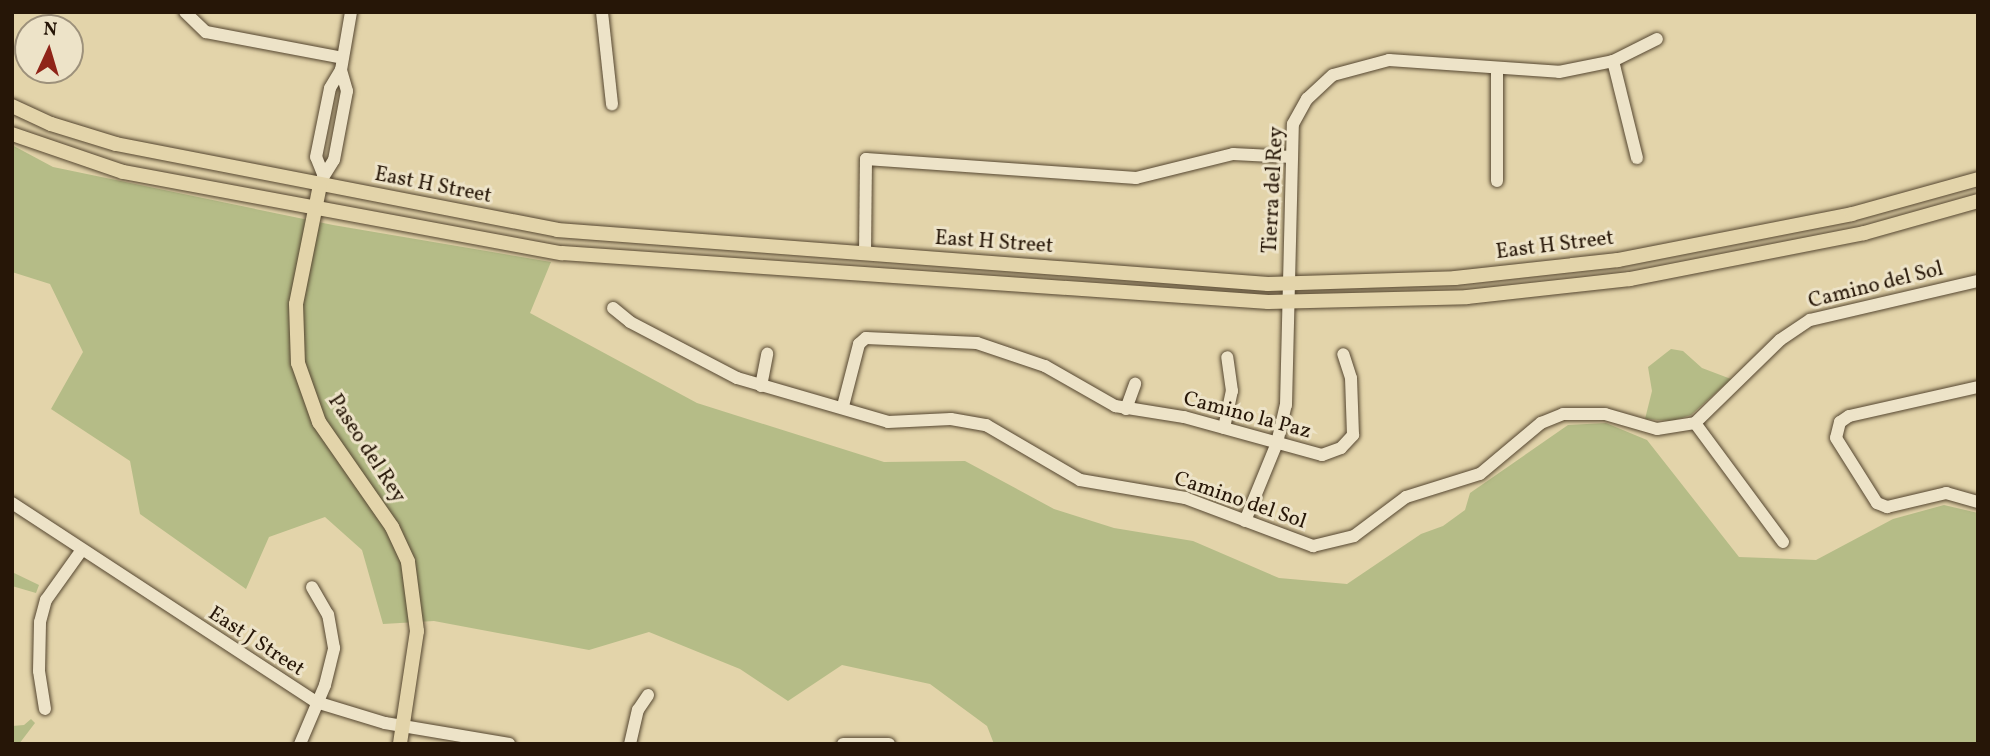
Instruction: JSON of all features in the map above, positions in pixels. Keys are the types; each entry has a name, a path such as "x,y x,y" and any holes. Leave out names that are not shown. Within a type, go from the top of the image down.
{"main road":[{"name":"East H Street","path":"12,106 51,124 116,144 322,179 558,230 1289,285 1455,278 1618,260 1852,214 1978,178"},
{"name":"East H Street","path":"12,134 123,172 562,253 818,273 1289,302 1467,297 1630,279 1864,233 1978,201"},
{"name":"Paseo del Rey","path":"322,179 296,304 298,363 319,422 392,527 408,562 417,631 400,744"},
{"path":"818,273 823,267 859,265 865,254"}],"street":[{"path":"185,12 210,33 342,64"},
{"name":"Paseo del Rey","path":"322,179 316,157 330,88 342,64 351,12"},
{"path":"602,12 611,104"},
{"name":"Tierra del Rey","path":"1245,521 1277,443 1286,405 1293,124 1307,99 1333,75 1352,67 1409,59 1497,71 1559,72 1613,61 1657,39"},
{"path":"1613,61 1637,158"},
{"path":"1497,71 1497,181"},
{"path":"865,254 866,159 1136,178 1233,154 1292,157"},
{"name":"Camino del Sol","path":"613,307 630,322 724,372 761,386 843,406 888,422 951,419 986,425 1080,480 1185,498 1296,543 1331,544 1353,536 1406,497 1480,474 1541,423 1563,414 1605,414 1657,429 1695,423 1780,340 1811,320 1978,281"},
{"name":"Camino la Paz","path":"843,406 859,344 866,338 993,345 1045,366 1126,409 1224,428 1322,454 1350,440 1352,378 1343,354"},
{"path":"761,386 767,354"},
{"path":"1224,428 1232,391 1227,357"},
{"path":"1126,409 1135,384"},
{"path":"1978,387 1904,401 1840,422 1836,438 1877,503 1887,507 1946,493 1978,502"},
{"path":"1695,423 1783,542"},
{"name":"East J Street","path":"12,503 81,551 316,702 404,727 509,744"},
{"path":"45,709 39,671 40,622 46,600 81,551"},
{"path":"300,744 334,649 328,615 312,587"},
{"path":"630,744 638,710 648,695"},
{"path":"843,744 889,744"}],"green space":[{"path":"12,145 53,167 333,225 551,262 530,313 697,403 884,462 965,461 1054,509 1114,528 1193,541 1279,578 1347,584 1421,534 1443,526 1465,510 1470,493 1568,425 1606,423 1647,440 1739,557 1816,560 1893,519 1944,505 1978,513 1978,744 994,744 987,726 930,684 842,665 788,701 740,669 649,632 589,650 434,621 383,624 362,550 325,517 269,537 246,589 140,514 130,461 51,409 83,352 50,284 12,272"},
{"path":"1671,349 1683,351 1702,368 1731,379 1691,415 1672,421 1645,419 1652,391 1648,367"},
{"path":"12,572 39,585 36,593 12,586"},
{"path":"31,719 35,723 19,744 12,744 12,726 24,725"}]}
